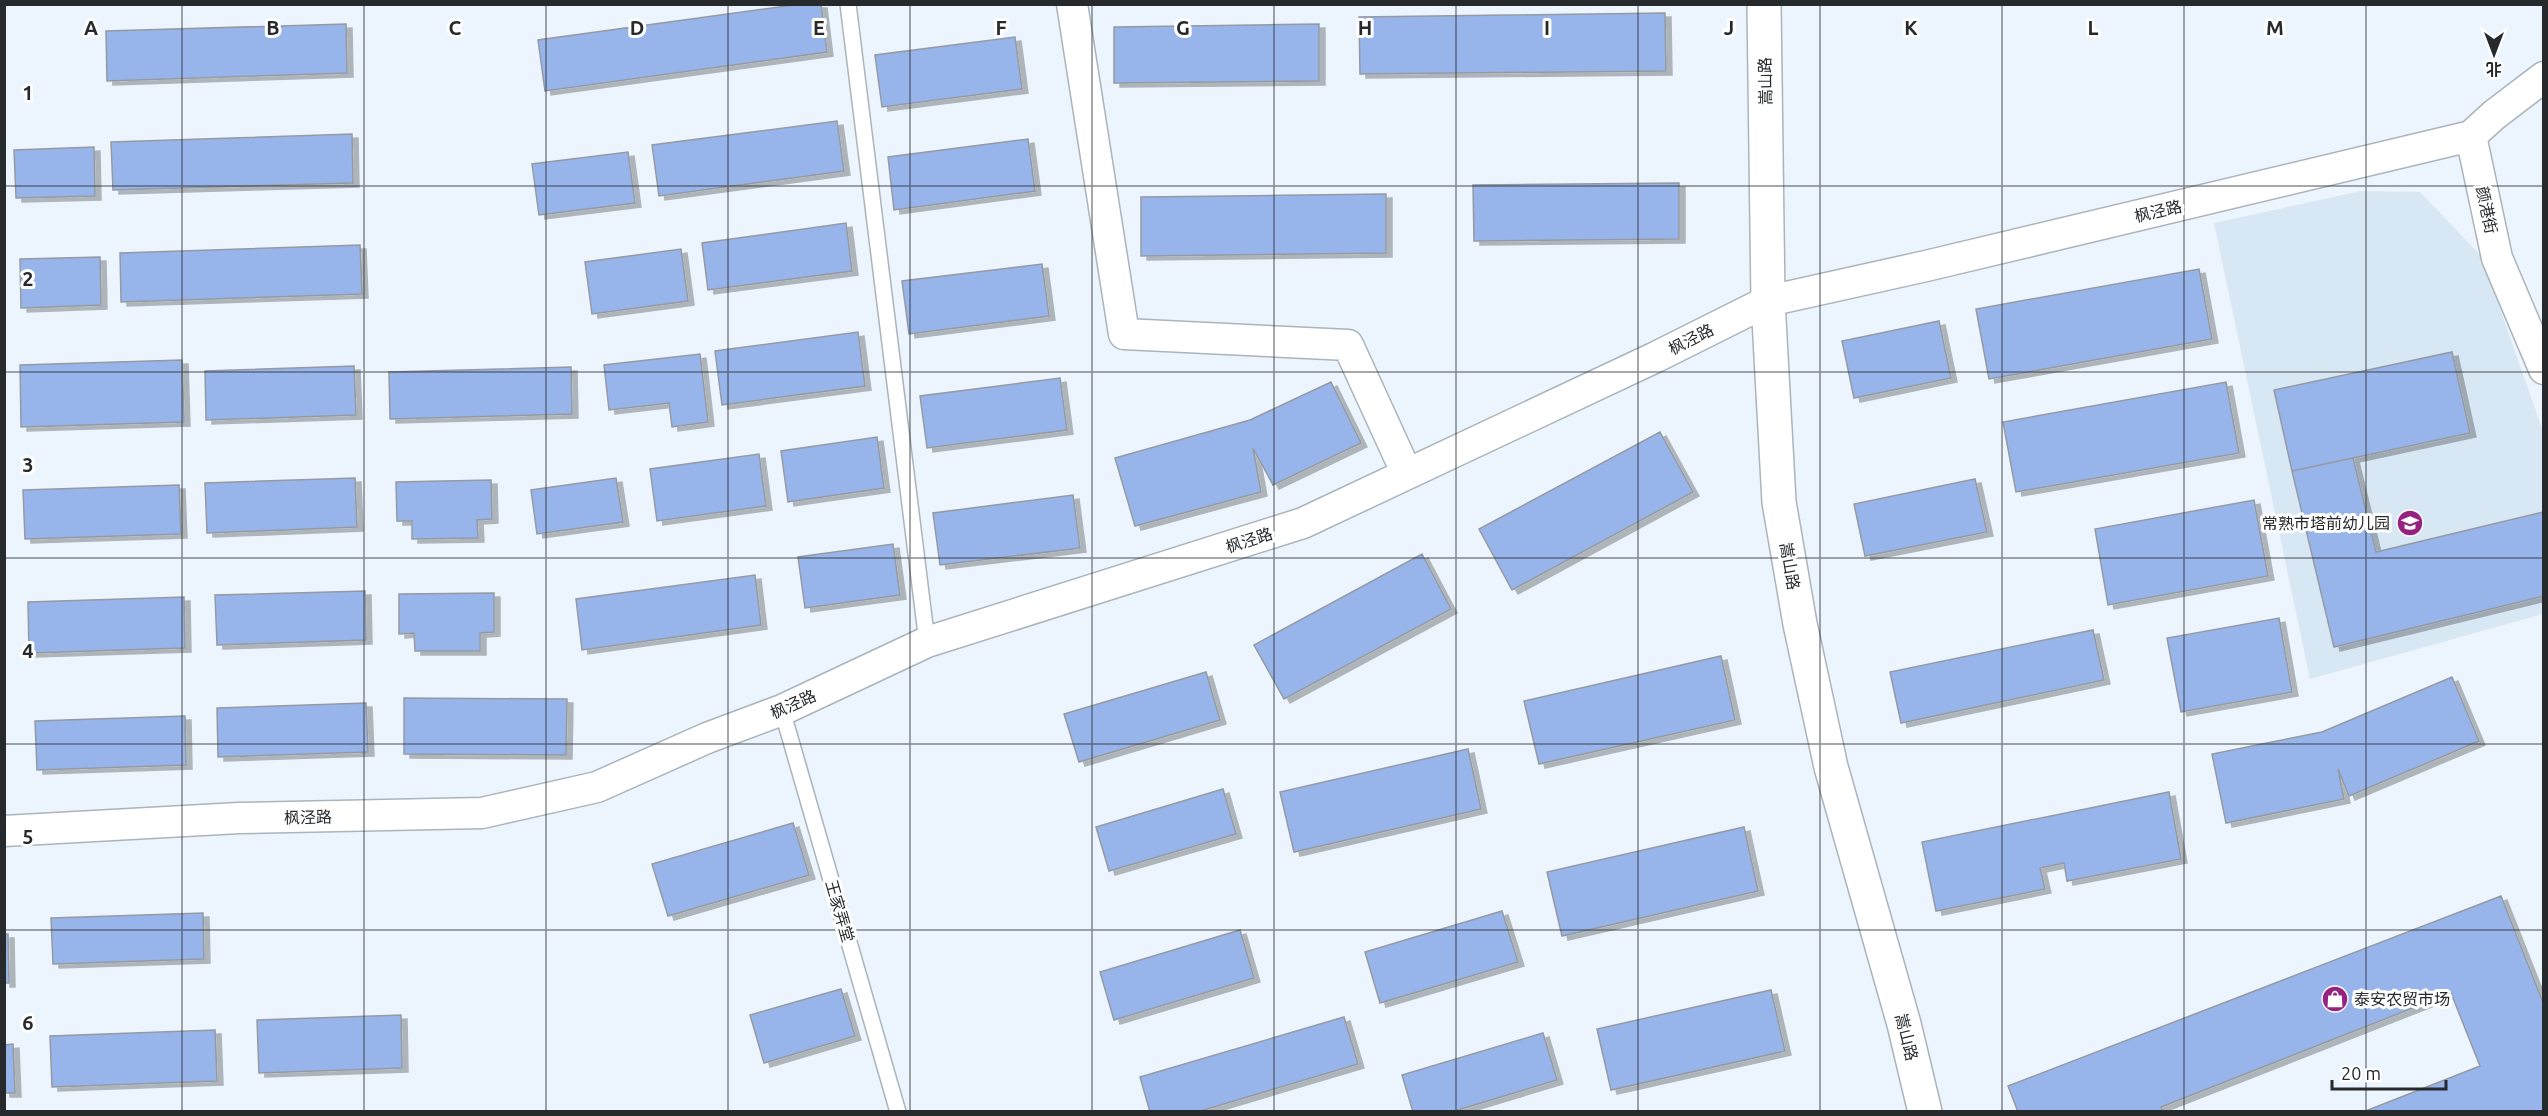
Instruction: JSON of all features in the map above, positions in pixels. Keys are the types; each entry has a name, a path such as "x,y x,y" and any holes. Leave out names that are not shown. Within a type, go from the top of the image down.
{"street":[{"path":"1072,4 1125,334 1348,345 1407,474"},
{"name":"嵩山路","path":"1764,4 1768,301 1779,502 1800,624 1832,767 1904,1023 1925,1112"},
{"path":"2471,136 2494,115 2544,77"},
{"name":"枫泾路","path":"4,831 239,818 482,813 597,787 707,738 782,710 927,642 1303,523 1656,357 1768,301 1926,266 2471,136"},
{"name":"颜港街","path":"2471,136 2497,258 2544,369"}],"lane":[{"path":"848,4 927,642"},
{"name":"王家弄堂","path":"782,710 898,1112"}],"shaded area":[{"name":"常熟市塔前幼儿园","path":"2361,191 2420,192 2482,257 2543,431 2543,614 2310,679 2214,223"}],"building":[{"path":"801,4 821,4 827,52 545,91 538,40"},
{"path":"1665,13 1666,71 1360,74 1359,17"},
{"path":"346,24 347,73 107,81 106,31"},
{"path":"1319,24 1319,81 1114,83 1114,27"},
{"path":"1015,37 1022,89 882,107 875,55"},
{"path":"837,121 844,171 659,196 652,145"},
{"path":"352,134 353,183 113,190 111,142"},
{"path":"1028,139 1035,191 894,210 888,157"},
{"path":"94,147 95,196 16,198 14,150"},
{"path":"628,152 635,203 539,215 532,164"},
{"path":"1679,183 1679,239 1474,241 1473,185"},
{"path":"1386,194 1386,253 1141,256 1141,197"},
{"path":"846,223 852,271 708,290 702,243"},
{"path":"360,245 362,294 121,302 120,253"},
{"path":"681,249 688,301 592,314 585,262"},
{"path":"100,257 101,305 21,308 20,259"},
{"path":"1042,264 1049,316 909,334 902,281"},
{"path":"2199,269 2212,339 1989,379 1976,309"},
{"path":"1939,321 1951,378 1854,398 1842,341"},
{"path":"858,332 865,386 722,405 715,351"},
{"path":"2452,352 2470,433 2292,471 2274,390"},
{"path":"700,354 708,422 672,427 669,403 609,410 604,365"},
{"path":"182,360 184,422 21,427 20,365"},
{"path":"354,366 356,415 206,420 205,371"},
{"path":"571,367 572,414 390,419 389,372"},
{"path":"1060,378 1067,430 927,448 920,396"},
{"path":"1331,382 1361,443 1273,485 1253,448 1261,492 1135,526 1115,458 1250,420"},
{"path":"2226,382 2239,453 2016,492 2003,422"},
{"path":"1660,432 1693,492 1512,590 1479,529"},
{"path":"877,437 884,488 788,502 781,451"},
{"path":"759,454 766,506 657,521 650,469"},
{"path":"2353,458 2376,552 2543,512 2544,596 2334,647 2292,471"},
{"path":"355,478 357,527 207,533 205,483"},
{"path":"616,478 623,522 537,534 531,490"},
{"path":"1975,479 1987,532 1865,556 1854,504"},
{"path":"491,480 492,519 477,520 478,538 412,539 412,521 397,521 396,482"},
{"path":"179,485 181,534 25,539 23,490"},
{"path":"1073,495 1080,548 940,565 933,513"},
{"path":"2254,500 2268,576 2108,605 2095,529"},
{"path":"893,544 900,595 805,608 798,557"},
{"path":"1422,554 1451,609 1284,699 1254,645"},
{"path":"755,575 761,625 582,650 576,599"},
{"path":"365,591 366,640 217,645 215,595"},
{"path":"494,593 494,632 480,633 480,651 415,651 414,633 399,634 399,594"},
{"path":"184,597 185,648 29,653 28,602"},
{"path":"2279,618 2292,692 2181,712 2167,638"},
{"path":"2093,630 2104,680 1901,723 1890,672"},
{"path":"1721,656 1735,720 1539,764 1524,701"},
{"path":"1206,672 1220,720 1079,762 1064,714"},
{"path":"2452,677 2479,741 2349,796 2338,769 2344,799 2226,823 2212,754 2322,732"},
{"path":"404,698 567,699 566,755 404,754"},
{"path":"366,703 368,752 218,757 217,708"},
{"path":"185,716 186,765 37,770 35,721"},
{"path":"1468,749 1481,809 1294,852 1280,792"},
{"path":"1223,789 1236,834 1109,871 1096,827"},
{"path":"2169,792 2181,859 2067,881 2064,863 2040,868 2045,889 1936,911 1922,842"},
{"path":"793,823 809,875 668,916 652,864"},
{"path":"1744,827 1758,891 1562,936 1547,872"},
{"name":"泰安农贸市场","path":"2501,896 2544,1005 2544,1112 2363,1112 2480,1066 2451,993 2161,1107 2163,1112 2018,1112 2008,1086"},
{"path":"1502,911 1518,962 1380,1003 1365,952"},
{"path":"203,913 204,959 53,964 51,918"},
{"path":"1240,930 1254,978 1114,1020 1100,972"},
{"path":"4,934 8,934 9,983 4,983"},
{"path":"841,989 855,1036 764,1063 750,1015"},
{"path":"1771,990 1785,1051 1611,1090 1597,1029"},
{"path":"401,1015 402,1068 259,1073 257,1020"},
{"path":"1344,1017 1358,1064 1197,1112 1150,1112 1140,1077"},
{"path":"215,1030 217,1081 52,1087 50,1036"},
{"path":"1543,1033 1557,1080 1451,1112 1413,1112 1402,1075"},
{"path":"13,1044 15,1093 4,1093 4,1045"}],"place":[{"name":"常熟市塔前幼儿园","path":"2410,523"},
{"name":"泰安农贸市场","path":"2335,999"}]}
